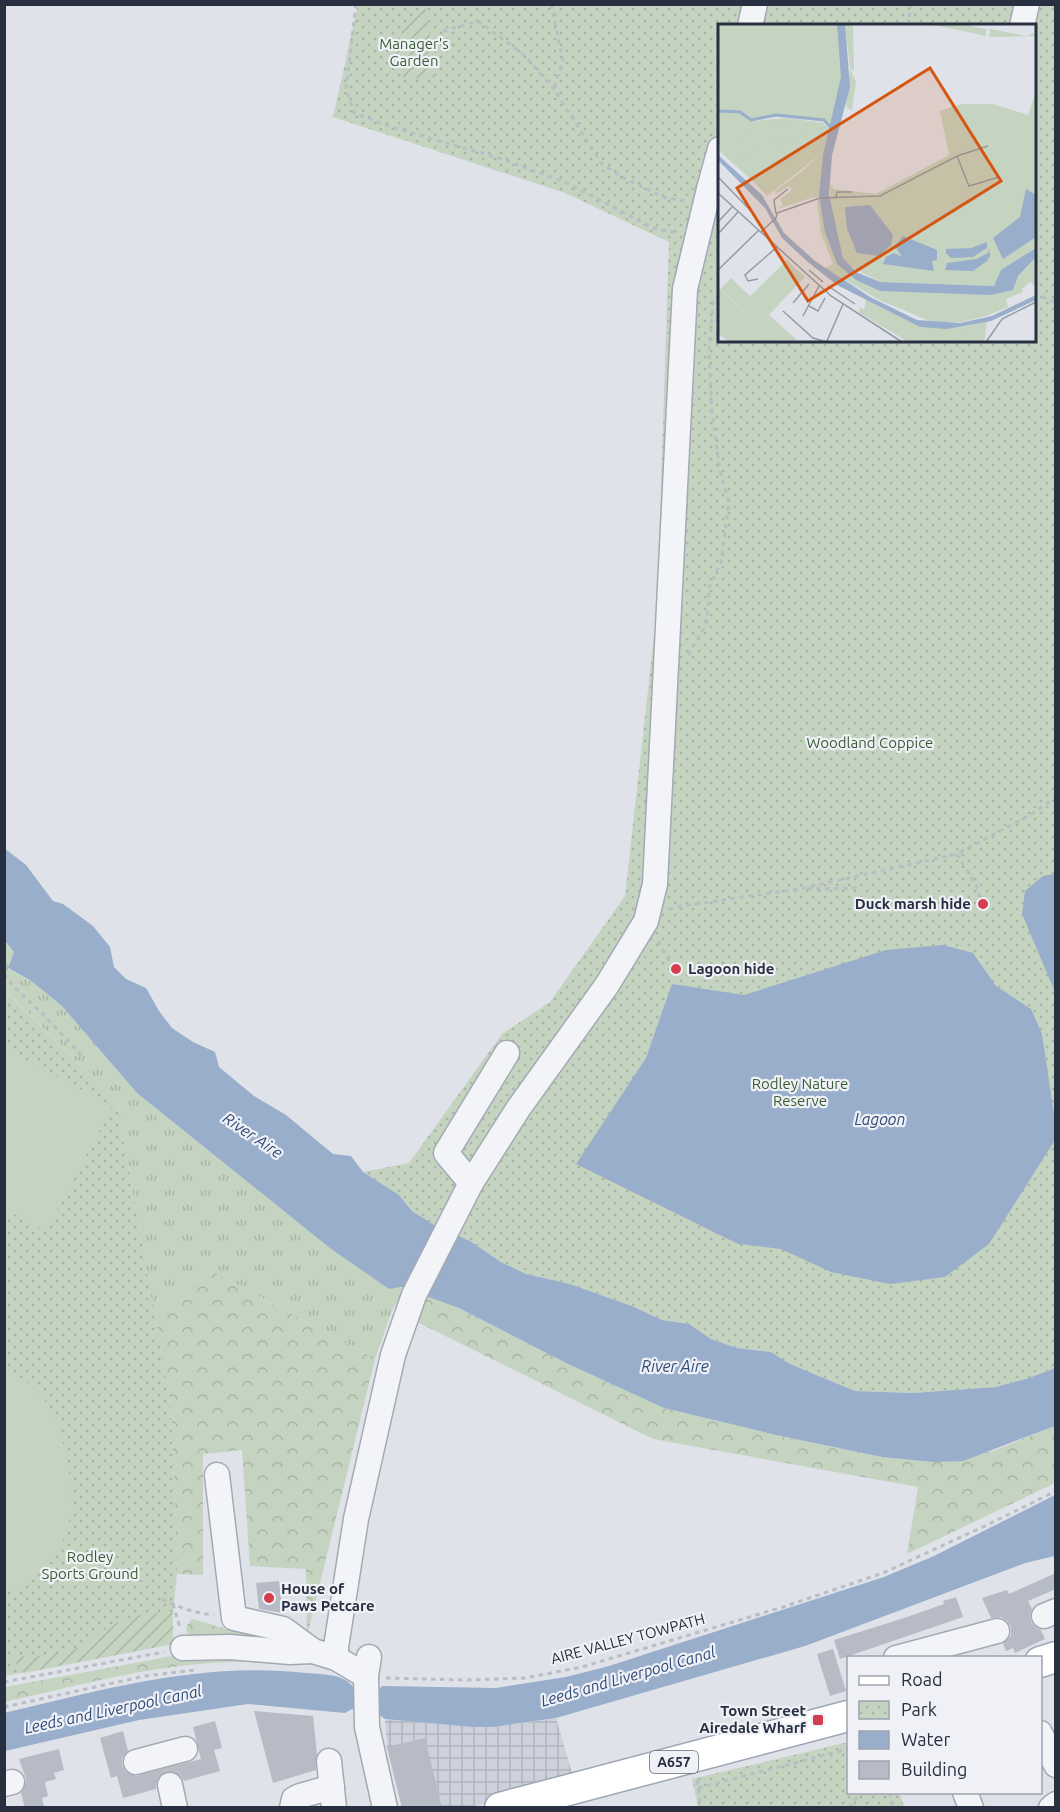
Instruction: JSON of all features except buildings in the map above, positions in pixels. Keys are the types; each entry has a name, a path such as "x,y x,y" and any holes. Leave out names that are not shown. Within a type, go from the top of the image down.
{"main road":[{"name":"A657","path":"500,1808 565,1800 847,1717"}],"street":[{"path":"750,24 755,4"},
{"path":"1022,24 1027,4"},
{"path":"336,1658 356,1519 393,1355 414,1295 471,1183 518,1109 607,985 646,921 655,884 685,289 711,195 718,159"},
{"path":"471,1183 446,1153 507,1053"},
{"path":"217,1475 234,1618 283,1629 313,1651 336,1658 367,1674 367,1727 386,1808"},
{"path":"904,1656 997,1631"},
{"path":"183,1648 230,1647 290,1652 313,1651"},
{"path":"1042,1735 1056,1765"},
{"path":"136,1762 168,1779 185,1749"},
{"path":"292,1808 294,1799 300,1796 333,1797 329,1761"},
{"path":"1051,1808 1056,1804"}],"path":[{"path":"357,4 346,89 354,113 391,127 498,158 567,183 653,228 698,237"},
{"path":"551,4 563,61 554,89"},
{"path":"909,24 910,4"},
{"path":"443,31 478,21 523,54 554,89 601,163 620,176 663,197 711,195"},
{"path":"1036,293 1056,303"},
{"path":"665,677 688,654 707,623 709,588 721,562 729,502 720,472 712,411 709,353 713,302 718,301"},
{"path":"672,966 646,921 674,907 799,889 957,854 1030,815 1056,797"},
{"path":"957,854 980,892 978,899 980,899"},
{"path":"799,889 858,888"},
{"path":"4,974 83,1057"},
{"name":"AIRE VALLEY TOWPATH","path":"367,1674 398,1679 465,1680 525,1678 582,1667 783,1607 883,1573 1056,1491"},
{"path":"162,1599 197,1613 234,1618"},
{"path":"4,1682 183,1648 179,1620 173,1604"},
{"path":"4,1707 145,1676 201,1669"},
{"path":"701,1808 698,1788 847,1750"},
{"path":"849,1808 860,1794"},
{"path":"854,1803 854,1808"}],"shaded area":[{"path":"556,1718 575,1783 470,1807 402,1807 387,1747 385,1719 472,1727"}],"green space":[{"name":"Rodley Nature Reserve","path":"358,5 1055,5 1055,1368 996,1387 913,1393 855,1391 790,1364 771,1352 737,1348 711,1339 689,1324 662,1320 634,1307 570,1284 526,1274 501,1262 470,1241 433,1225 412,1211 399,1195 363,1172 409,1163 502,1034 550,1002 625,896 657,609 669,242 565,193 333,117"},
{"name":"Manager's Garden","path":"425,5 436,77 404,79 394,50 406,24"},
{"path":"4,941 14,952 8,969 30,980 62,1006 137,1093 331,1249 389,1289 395,1286 406,1289 393,1308 375,1359 210,1270 154,1314 117,1102 5,990"},
{"name":"Rodley Sports Ground","path":"4,990 117,1102 171,1409 177,1574 173,1644 5,1676"},
{"path":"5,1049 112,1106 46,1231 5,1209"},
{"path":"210,1270 375,1359 307,1636 306,1569 250,1566 242,1450 203,1454 203,1575 177,1574 171,1409 154,1314"},
{"path":"426,1295 459,1308 566,1363 664,1408 776,1435 882,1457 932,1462 993,1451 1055,1426 1055,1483 907,1554 918,1487 653,1439 415,1321"},
{"path":"5,1367 32,1388 54,1414 63,1441 72,1499 67,1529 53,1557 32,1579 5,1593"},
{"path":"159,1613 173,1613 173,1644 24,1673 9,1657 47,1655 74,1650 118,1622"},
{"path":"192,1619 227,1629 260,1633 259,1645 190,1642 186,1627"},
{"path":"183,1654 261,1654 260,1662 228,1662 163,1668 5,1702 5,1687"},
{"path":"847,1742 847,1794 900,1794 904,1807 698,1807 692,1779"}],"water":[{"name":"River Aire","path":"4,848 26,865 53,901 63,904 93,926 110,947 114,967 126,979 146,988 172,1028 193,1042 215,1052 219,1067 254,1096 286,1115 333,1154 351,1156 363,1172 399,1195 412,1211 434,1225 470,1241 501,1262 526,1274 570,1284 634,1307 662,1320 689,1324 711,1339 737,1348 771,1352 790,1364 855,1391 913,1393 996,1387 1055,1368 1055,1426 963,1461 932,1462 882,1457 664,1408 566,1363 459,1308 401,1287 389,1289 331,1249 137,1093 62,1006 30,980 8,968 14,952 5,941"},
{"path":"1056,874 1055,992 1022,914 1025,891 1043,876"},
{"name":"Lagoon","path":"943,945 973,953 996,986 1031,1009 1042,1034 1056,1128 1055,1140 989,1244 945,1277 890,1284 831,1272 781,1249 738,1244 576,1164 646,1058 672,984 744,995 886,950"},
{"name":"Leeds and Liverpool Canal","path":"1055,1495 1055,1556 1025,1563 805,1646 556,1718 493,1727 472,1727 385,1719 375,1712 352,1709 345,1713 248,1704 139,1720 5,1751 4,1713 117,1687 191,1674 267,1670 329,1675 342,1678 353,1686 357,1693 374,1695 382,1686 496,1688 566,1677 609,1666 884,1577 934,1556"}],"tunnel":[{"path":"166,1768 170,1785"}],"place":[{"name":"Duck marsh hide","path":"983,904"},
{"name":"Lagoon hide","path":"676,969"},
{"name":"House of Paws Petcare","path":"269,1598"},
{"name":"Town Street Airedale Wharf","path":"818,1720"}],"park label":[{"name":"Woodland Coppice","path":"870,743"}]}
